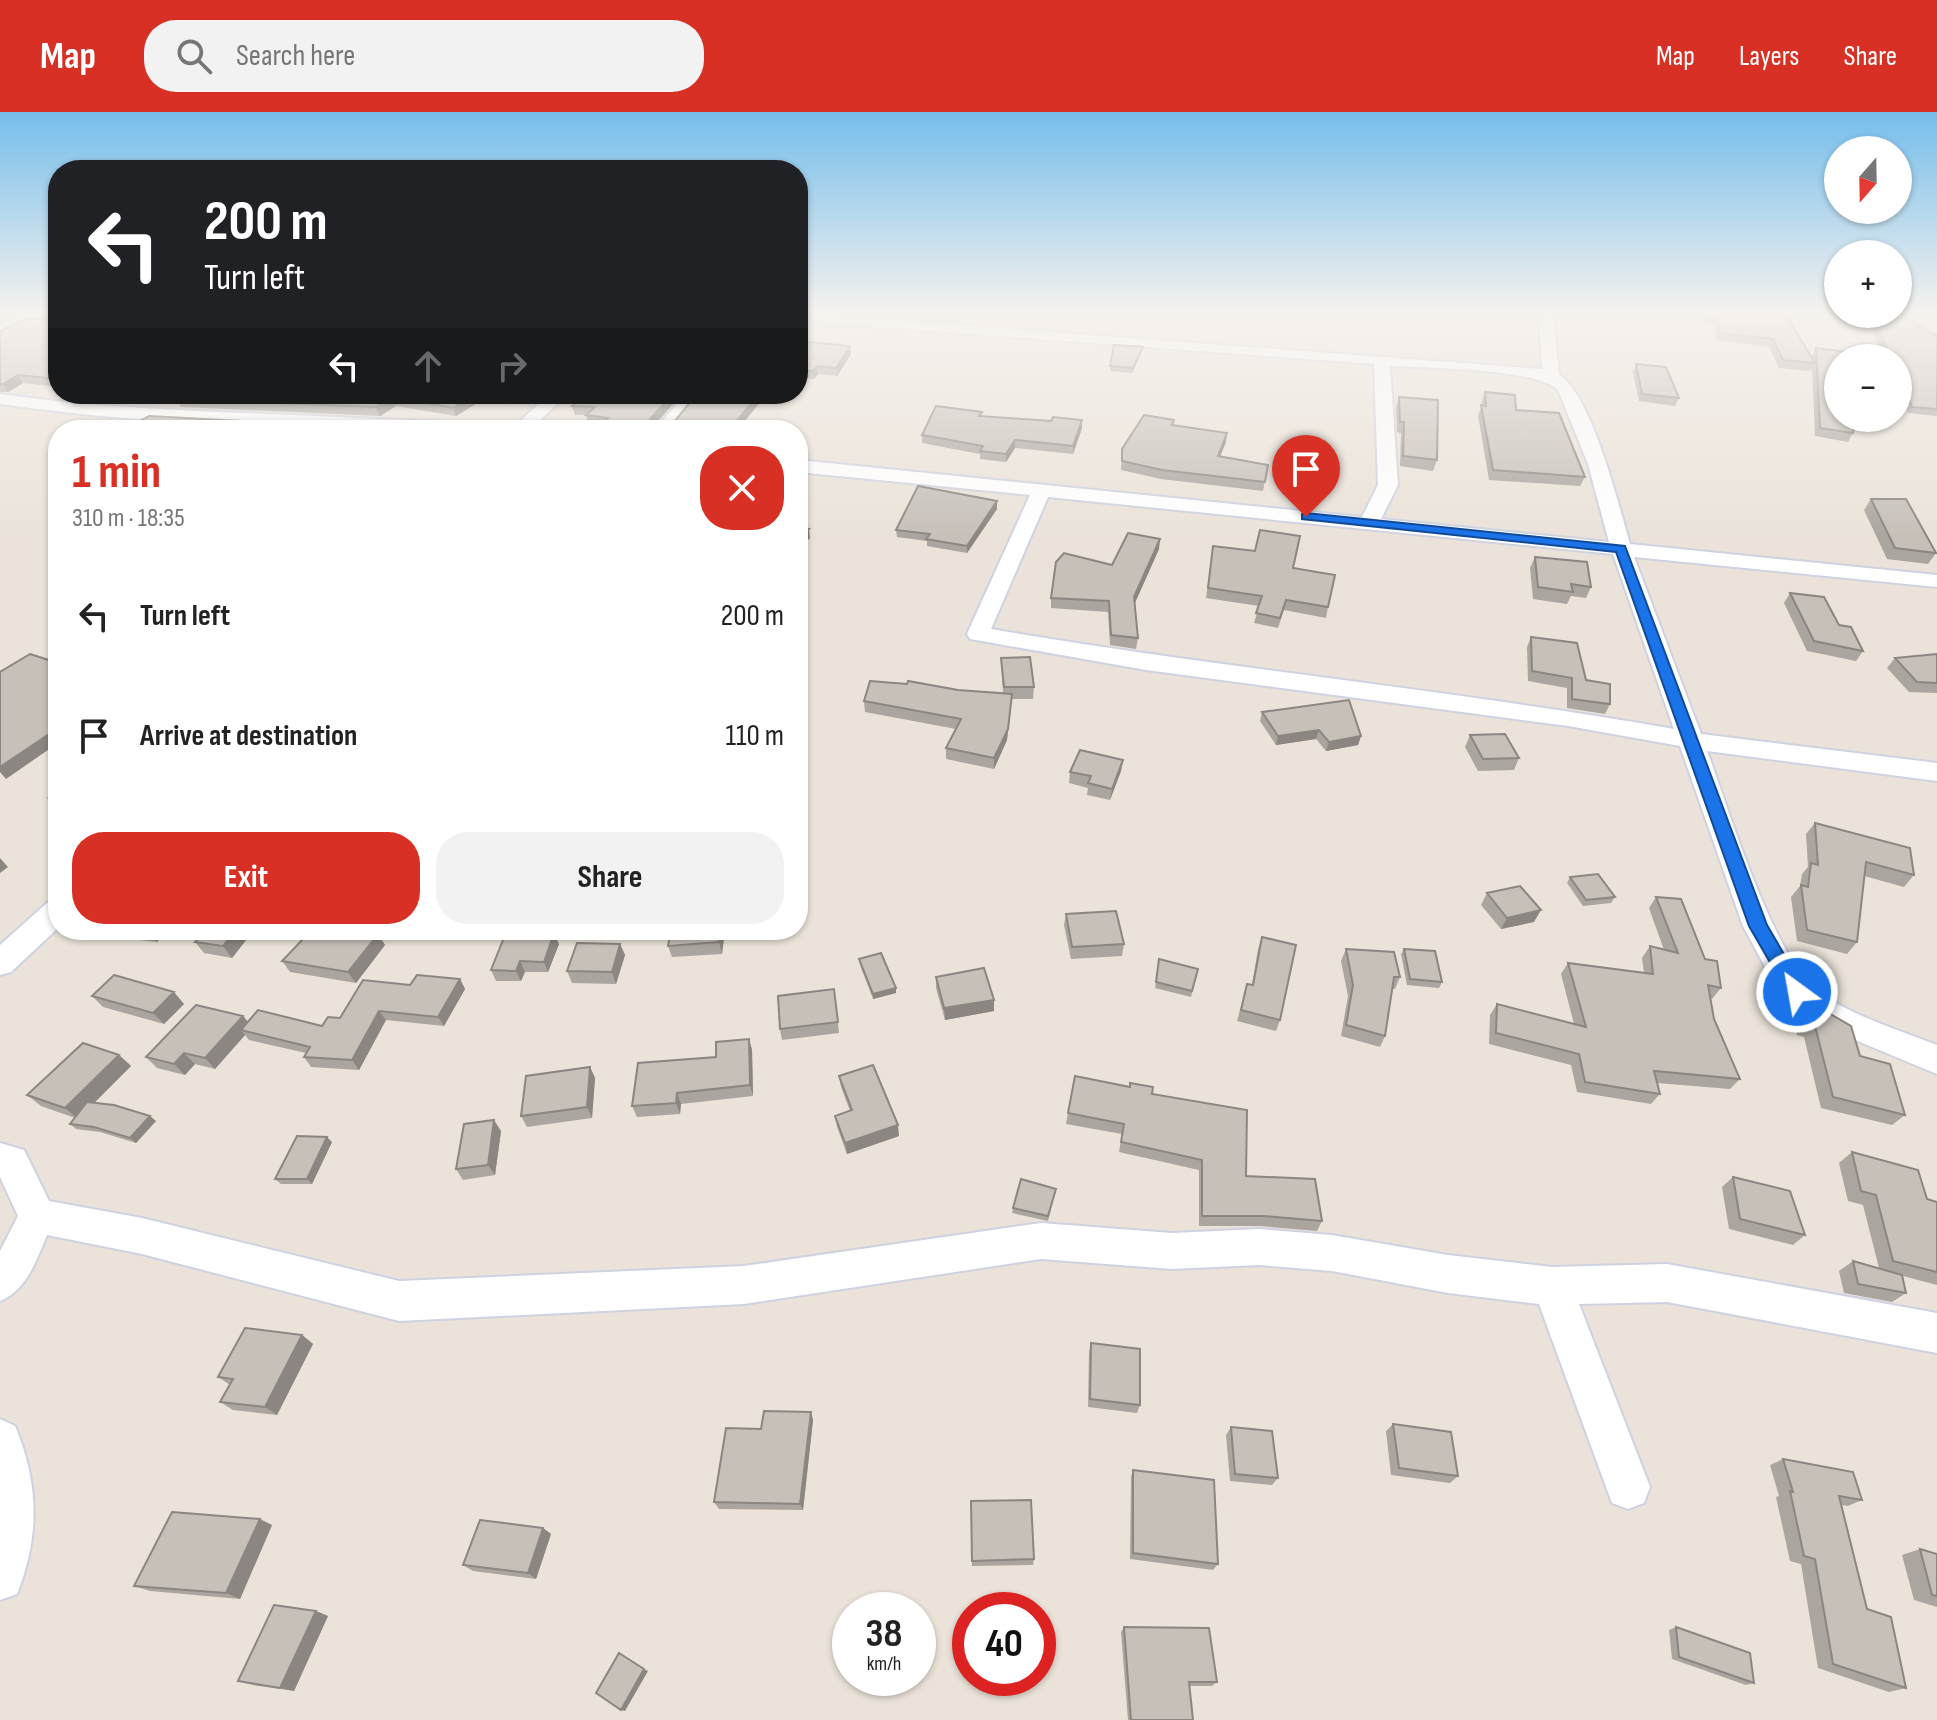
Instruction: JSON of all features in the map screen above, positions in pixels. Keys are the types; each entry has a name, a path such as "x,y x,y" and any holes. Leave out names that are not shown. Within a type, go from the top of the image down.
{"street":[{"path":"1369,523 1388,485 1383,388"},
{"path":"1566,388 1597,464 1621,549 1758,926 1797,992 1839,1019 1937,1060"},
{"path":"0,399 153,420"},
{"path":"531,420 548,404"},
{"path":"672,420 686,404"},
{"path":"808,467 1937,581"},
{"path":"1042,489 978,634 1146,663 1479,706 1731,747 1937,772"},
{"path":"0,963 48,920"},
{"path":"0,1159 11,1162 37,1216"},
{"path":"0,1282 15,1263 37,1216"},
{"path":"37,1216 142,1236 399,1301 744,1285 1041,1241 1172,1251 1259,1247 1332,1253 1448,1274 1552,1286 1667,1283 1937,1333"},
{"path":"1552,1286 1628,1487"},
{"path":"0,1441 8,1463 15,1519 0,1577"}],"building":[{"path":"1641,388 1675,388 1679,398 1642,394"},
{"path":"1818,388 1824,388 1824,429 1820,428"},
{"path":"1912,388 1937,388 1937,409 1912,407"},
{"path":"1485,392 1515,395 1516,410 1559,413 1585,477 1493,470 1481,405 1486,406"},
{"path":"1399,397 1438,400 1437,460 1403,456 1404,422 1400,422"},
{"path":"301,404 381,404 376,407"},
{"path":"431,404 459,404 453,408"},
{"path":"664,404 650,420 606,420 608,418 586,415 595,407 572,406"},
{"path":"689,404 751,404 738,420 675,420"},
{"path":"936,406 982,412 979,416 1082,420 1073,446 1015,440 1006,454 980,451 983,446 922,435"},
{"path":"1144,415 1174,420 1172,425 1227,433 1218,456 1268,465 1265,482 1162,470 1122,461 1122,449"},
{"path":"149,416 223,420 142,420"},
{"path":"918,486 997,501 967,546 926,539 930,534 896,530"},
{"path":"1871,499 1906,499 1936,553 1895,548"},
{"path":"1260,530 1300,536 1293,568 1335,575 1328,607 1286,600 1280,618 1256,613 1262,596 1208,588 1213,546 1255,551"},
{"path":"1128,533 1160,539 1134,597 1138,638 1111,635 1109,601 1051,598 1056,562 1064,553 1112,565"},
{"path":"1535,557 1587,562 1591,587 1571,584 1573,592 1538,587"},
{"path":"1790,593 1824,597 1839,625 1851,627 1863,651 1814,641"},
{"path":"1531,637 1577,643 1586,680 1610,684 1610,704 1572,699 1572,678 1532,671"},
{"path":"30,654 48,660 48,735 0,767 0,672"},
{"path":"1937,654 1937,683 1917,682 1895,658"},
{"path":"1030,657 1034,687 1004,687 1001,658"},
{"path":"870,681 907,684 908,681 958,690 1012,694 1008,729 994,758 946,748 961,719 864,701"},
{"path":"1349,700 1361,736 1329,742 1319,730 1278,736 1262,712"},
{"path":"1505,734 1519,758 1483,759 1470,735"},
{"path":"1080,750 1123,760 1112,789 1088,783 1091,776 1070,772"},
{"path":"1815,823 1910,848 1914,875 1866,862 1857,942 1807,930 1801,885 1808,887 1811,863 1818,865"},
{"path":"1598,874 1615,897 1586,900 1570,877"},
{"path":"1520,886 1541,910 1507,918 1487,893"},
{"path":"1656,897 1681,899 1705,959 1717,961 1721,988 1708,985 1714,1019 1740,1079 1654,1071 1660,1094 1585,1082 1579,1054 1496,1033 1497,1004 1586,1027 1568,963 1653,974 1650,946 1678,953"},
{"path":"1116,911 1124,944 1072,947 1066,914"},
{"path":"1262,937 1296,945 1280,1020 1241,1010 1247,984 1253,985"},
{"path":"197,940 228,940 223,946 195,942"},
{"path":"302,940 373,940 348,972 282,961"},
{"path":"503,940 552,940 544,962 520,961 516,971 491,970"},
{"path":"669,940 719,940 719,942 668,946"},
{"path":"577,943 620,944 612,972 567,971"},
{"path":"1346,949 1394,952 1400,977 1394,977 1385,1036 1346,1025 1353,985"},
{"path":"1404,949 1435,951 1442,982 1410,979"},
{"path":"881,953 896,988 873,994 859,959"},
{"path":"1159,959 1198,969 1192,991 1156,982"},
{"path":"984,968 994,1000 944,1008 936,977"},
{"path":"114,975 174,992 153,1013 92,996"},
{"path":"417,975 460,979 438,1017 379,1011 352,1060 304,1057 310,1047 241,1030 258,1010 322,1026 328,1017 340,1018 363,980 410,985"},
{"path":"834,989 838,1022 780,1029 778,996"},
{"path":"1801,997 1851,1026 1860,1056 1890,1064 1905,1115 1833,1097 1815,1026 1808,1024"},
{"path":"196,1005 243,1016 205,1058 184,1053 174,1064 146,1057"},
{"path":"749,1039 750,1085 677,1093 676,1103 632,1106 638,1063 716,1057 716,1042"},
{"path":"83,1043 119,1055 65,1108 27,1095"},
{"path":"873,1065 898,1125 845,1143 835,1116 852,1110 839,1076"},
{"path":"590,1067 587,1107 521,1116 526,1076"},
{"path":"1075,1076 1130,1087 1130,1083 1153,1087 1152,1094 1247,1110 1246,1176 1315,1179 1322,1221 1263,1216 1202,1216 1202,1160 1121,1142 1124,1124 1068,1113"},
{"path":"87,1102 114,1105 150,1116 130,1138 94,1127 70,1124"},
{"path":"494,1120 488,1165 456,1169 464,1124"},
{"path":"297,1136 327,1137 307,1179 275,1179"},
{"path":"1852,1152 1918,1170 1927,1199 1937,1202 1937,1272 1893,1261 1876,1195 1861,1191"},
{"path":"1733,1177 1790,1191 1805,1235 1740,1219"},
{"path":"1021,1179 1056,1189 1048,1216 1013,1208"},
{"path":"1853,1261 1902,1275 1906,1293 1858,1284"},
{"path":"245,1328 302,1335 265,1407 220,1402 233,1379 218,1377"},
{"path":"1091,1343 1140,1349 1140,1405 1090,1399"},
{"path":"764,1411 811,1412 800,1504 714,1502 726,1428 761,1429"},
{"path":"1393,1424 1451,1432 1458,1476 1399,1468"},
{"path":"1231,1427 1272,1431 1278,1478 1235,1474"},
{"path":"1783,1459 1853,1472 1862,1500 1839,1496 1867,1609 1891,1617 1906,1688 1833,1664 1815,1559 1804,1556 1790,1491 1793,1492"},
{"path":"1133,1470 1214,1480 1218,1564 1133,1553"},
{"path":"1031,1500 1034,1559 972,1561 971,1501"},
{"path":"172,1512 260,1519 226,1593 134,1586"},
{"path":"480,1520 543,1528 528,1573 463,1565"},
{"path":"1920,1549 1937,1554 1937,1596 1932,1595"},
{"path":"274,1605 316,1611 280,1688 238,1681"},
{"path":"1124,1627 1209,1628 1217,1682 1189,1682 1193,1720 1131,1720"},
{"path":"1676,1627 1750,1653 1754,1683 1679,1657"},
{"path":"619,1653 644,1669 621,1710 596,1693"}],"route":[{"path":"1306,517 1621,549 1758,926 1797,992"}]}
